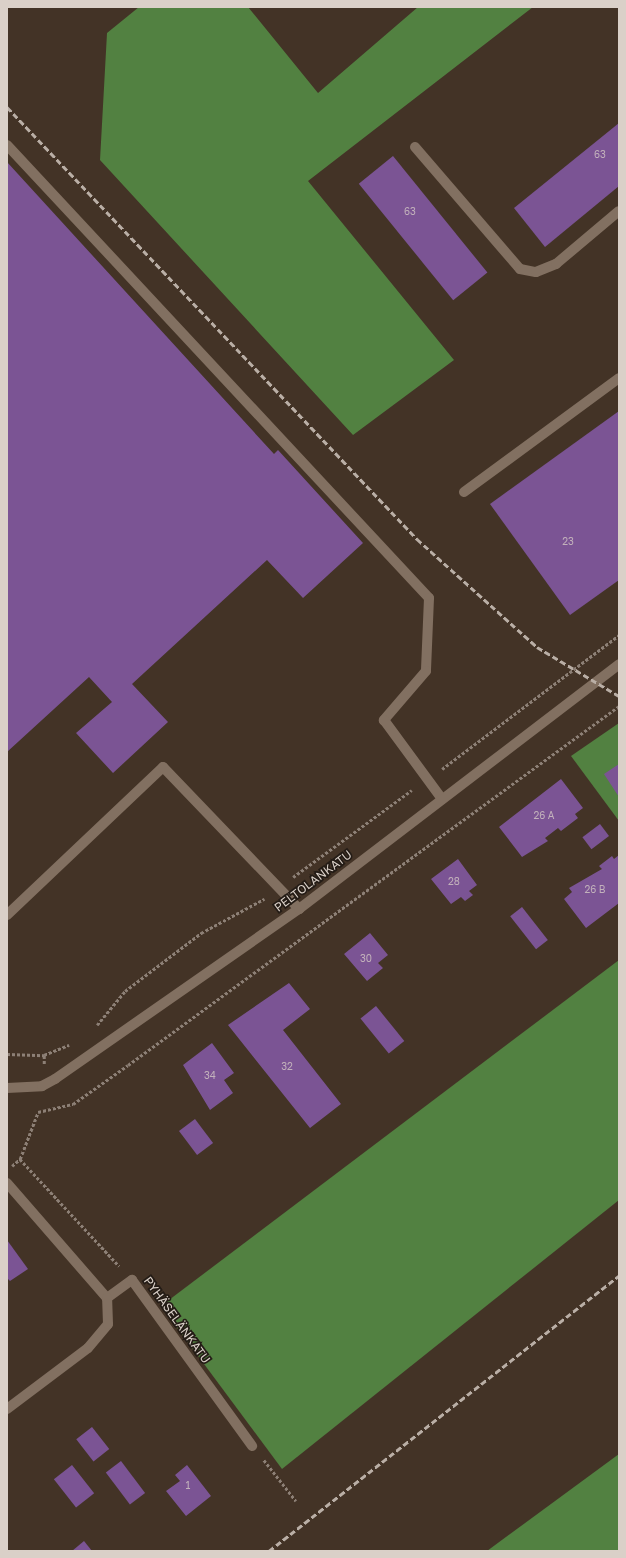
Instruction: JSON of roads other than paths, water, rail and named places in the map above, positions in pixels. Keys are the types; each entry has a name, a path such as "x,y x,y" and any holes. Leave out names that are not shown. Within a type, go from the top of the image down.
{"street":[{"path":"7,145 429,598 426,671 384,720 442,799"},
{"path":"415,147 520,269 536,272 556,264 619,211"},
{"path":"464,492 619,378"},
{"name":"PELTOLANKATU","path":"7,1088 42,1086 55,1079 299,909 619,664"},
{"path":"7,915 163,767 281,886 299,909"},
{"path":"7,1183 108,1298 108,1324 88,1348 7,1409"},
{"name":"PYHÄSELÄNKATU","path":"108,1298 132,1280 252,1446"}],"railway":[{"path":"7,107 417,539 537,647 619,696"},
{"path":"269,1551 619,1276"}]}
